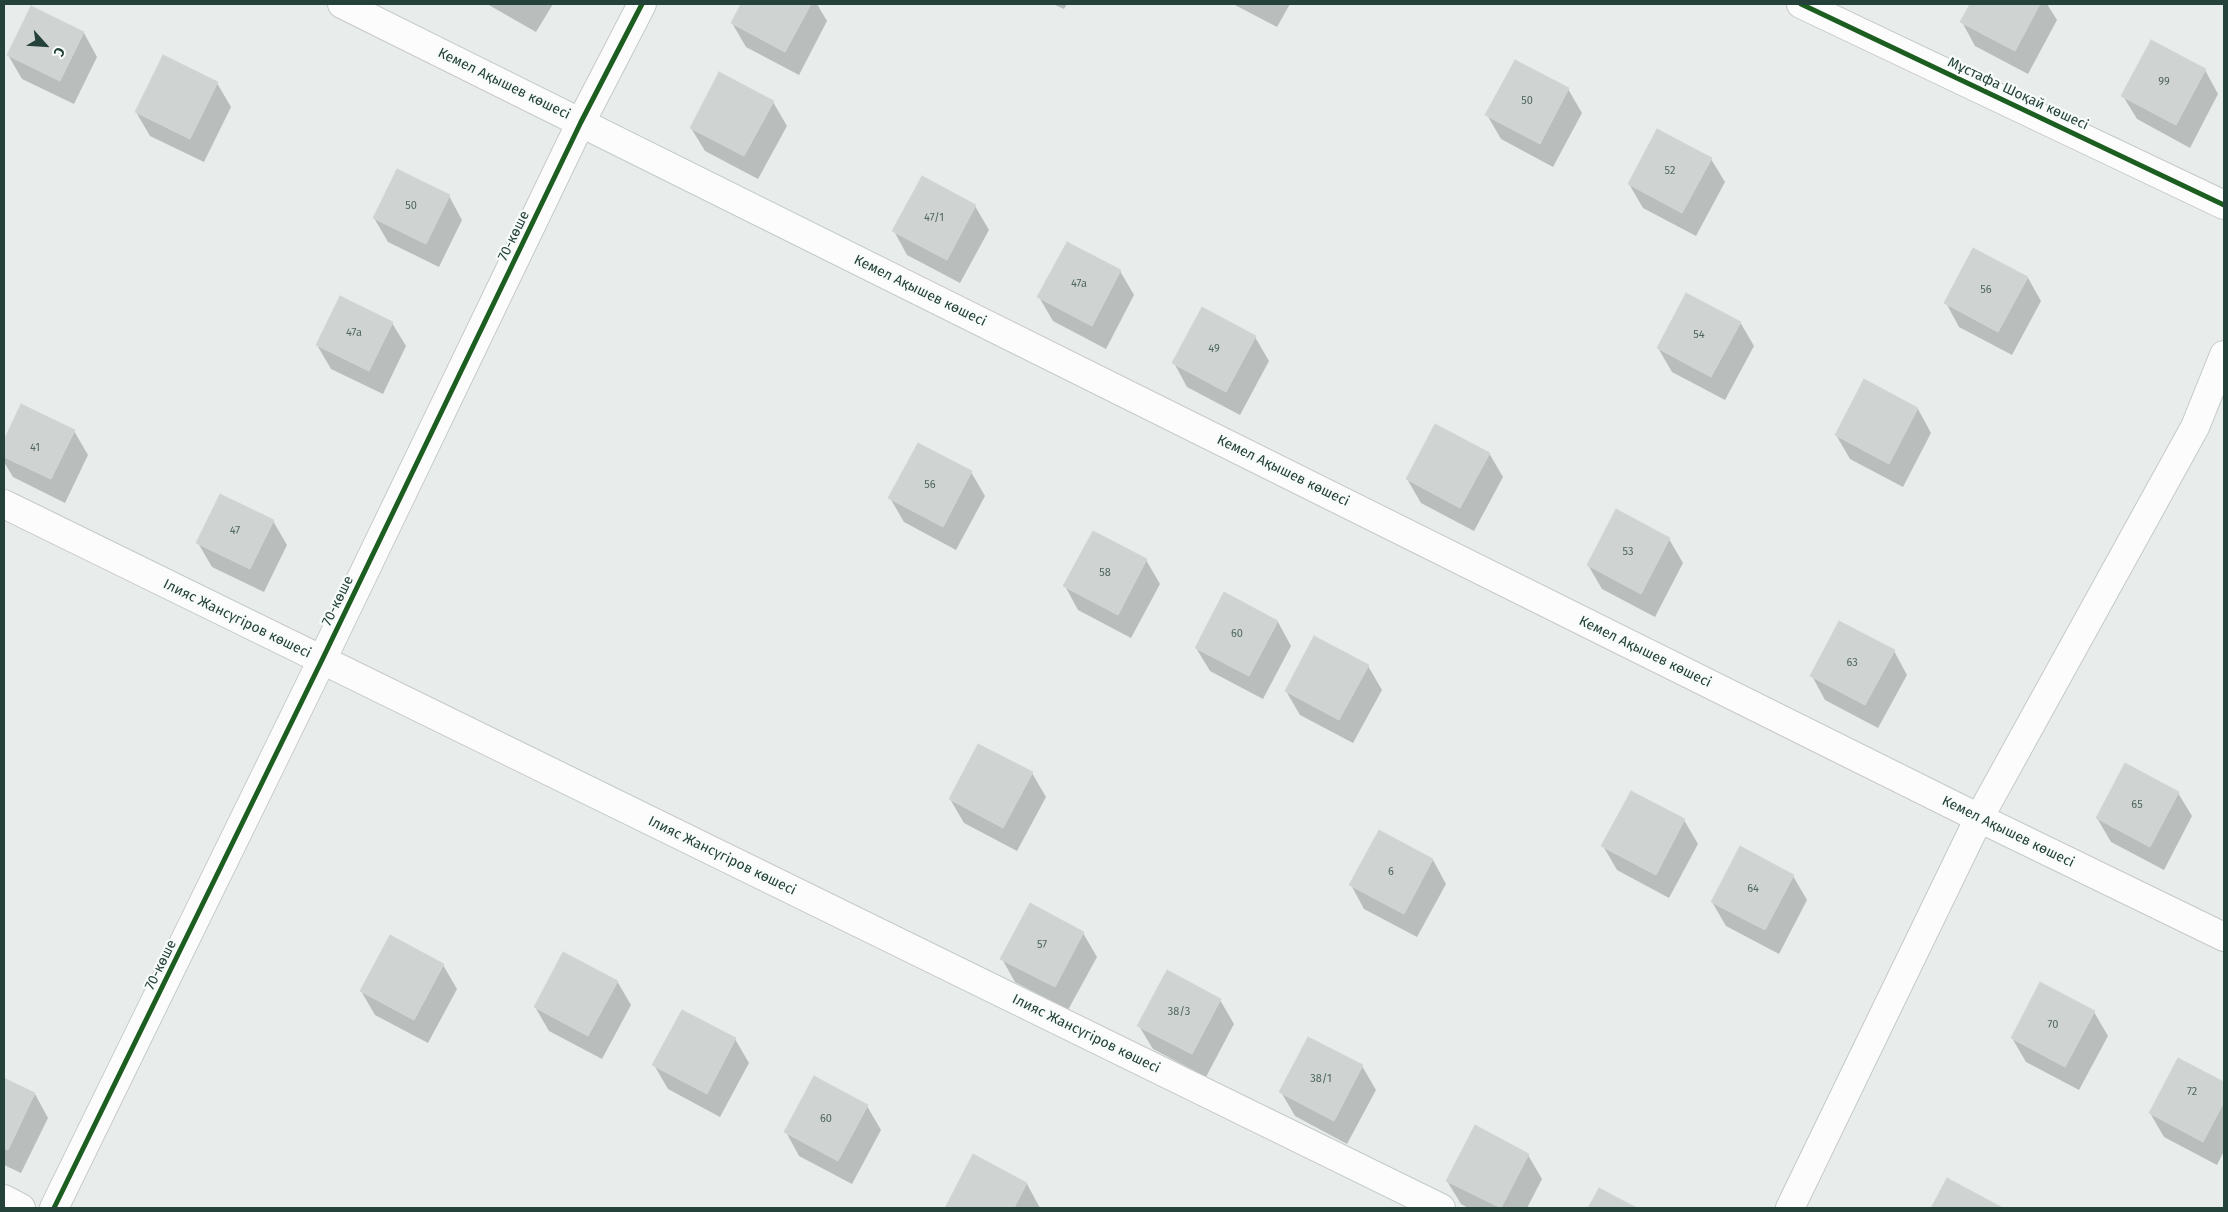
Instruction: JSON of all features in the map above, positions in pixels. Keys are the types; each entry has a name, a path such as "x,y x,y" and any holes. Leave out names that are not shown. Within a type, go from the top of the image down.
{"street":[{"name":"Кемел Ақышев көшесі","path":"342,4 1979,818 2224,937"},
{"name":"70-көше","path":"54,1208 322,660 581,122 642,4"},
{"name":"Мұстафа Шоқай көшесі","path":"1801,4 2224,205"},
{"path":"1790,1208 1979,818 2195,427 2224,355"},
{"name":"Ілияс Жансүгіров көшесі","path":"4,504 1441,1208"},
{"path":"4,1200 21,1208"}],"building":[{"path":"741,4 811,4 785,52 731,23"},
{"path":"1970,4 2040,4 2015,51 1960,22"},
{"path":"31,6 84,32 60,81 7,55"},
{"path":"2151,40 2206,69 2176,125 2121,96"},
{"path":"163,55 218,82 190,139 135,112"},
{"path":"1515,60 1569,88 1540,144 1485,115"},
{"path":"719,72 774,101 744,156 690,128"},
{"path":"1657,129 1712,158 1682,213 1628,184"},
{"path":"397,169 450,195 426,244 373,218"},
{"path":"922,176 976,205 947,260 892,231"},
{"path":"1067,242 1121,270 1092,326 1037,297"},
{"path":"1973,248 2028,277 1998,332 1944,303"},
{"path":"1686,293 1741,322 1711,377 1657,348"},
{"path":"340,296 393,322 369,371 316,345"},
{"path":"1202,307 1256,336 1226,392 1172,363"},
{"path":"1864,379 1918,408 1889,464 1835,435"},
{"path":"21,404 75,430 51,479 4,457 4,440"},
{"path":"1435,424 1490,453 1460,508 1406,479"},
{"path":"918,443 972,471 943,527 888,498"},
{"path":"220,494 274,520 250,569 196,543"},
{"path":"1616,509 1670,538 1641,594 1587,565"},
{"path":"1093,531 1147,559 1118,615 1063,586"},
{"path":"1224,592 1278,621 1249,676 1195,648"},
{"path":"1839,621 1895,650 1865,705 1810,676"},
{"path":"1314,636 1369,665 1339,720 1285,691"},
{"path":"978,744 1033,772 1003,828 949,799"},
{"path":"2125,763 2179,792 2150,847 2096,818"},
{"path":"1631,791 1685,819 1656,875 1601,846"},
{"path":"1379,830 1433,859 1404,914 1349,885"},
{"path":"1740,846 1794,875 1765,930 1711,902"},
{"path":"1030,903 1084,932 1055,987 1000,959"},
{"path":"390,935 444,964 414,1020 360,991"},
{"path":"563,952 618,981 588,1036 534,1007"},
{"path":"1167,970 1221,999 1192,1054 1137,1026"},
{"path":"2040,982 2095,1011 2065,1067 2011,1038"},
{"path":"682,1010 736,1038 707,1094 652,1065"},
{"path":"1308,1037 1363,1065 1334,1121 1279,1092"},
{"path":"2178,1058 2224,1082 2224,1102 2203,1142 2149,1113"},
{"path":"814,1076 868,1105 838,1161 784,1132"},
{"path":"4,1078 35,1093 8,1150 4,1148"},
{"path":"1475,1125 1529,1154 1501,1208 1446,1181"},
{"path":"973,1154 1027,1183 1014,1208 945,1208"},
{"path":"1947,1178 2001,1207 2001,1208 1931,1208"},
{"path":"1599,1188 1637,1208 1588,1208"}],"cycle path":[{"path":"54,1208 322,660 581,122 642,4"},
{"path":"1801,4 2224,205"}]}
